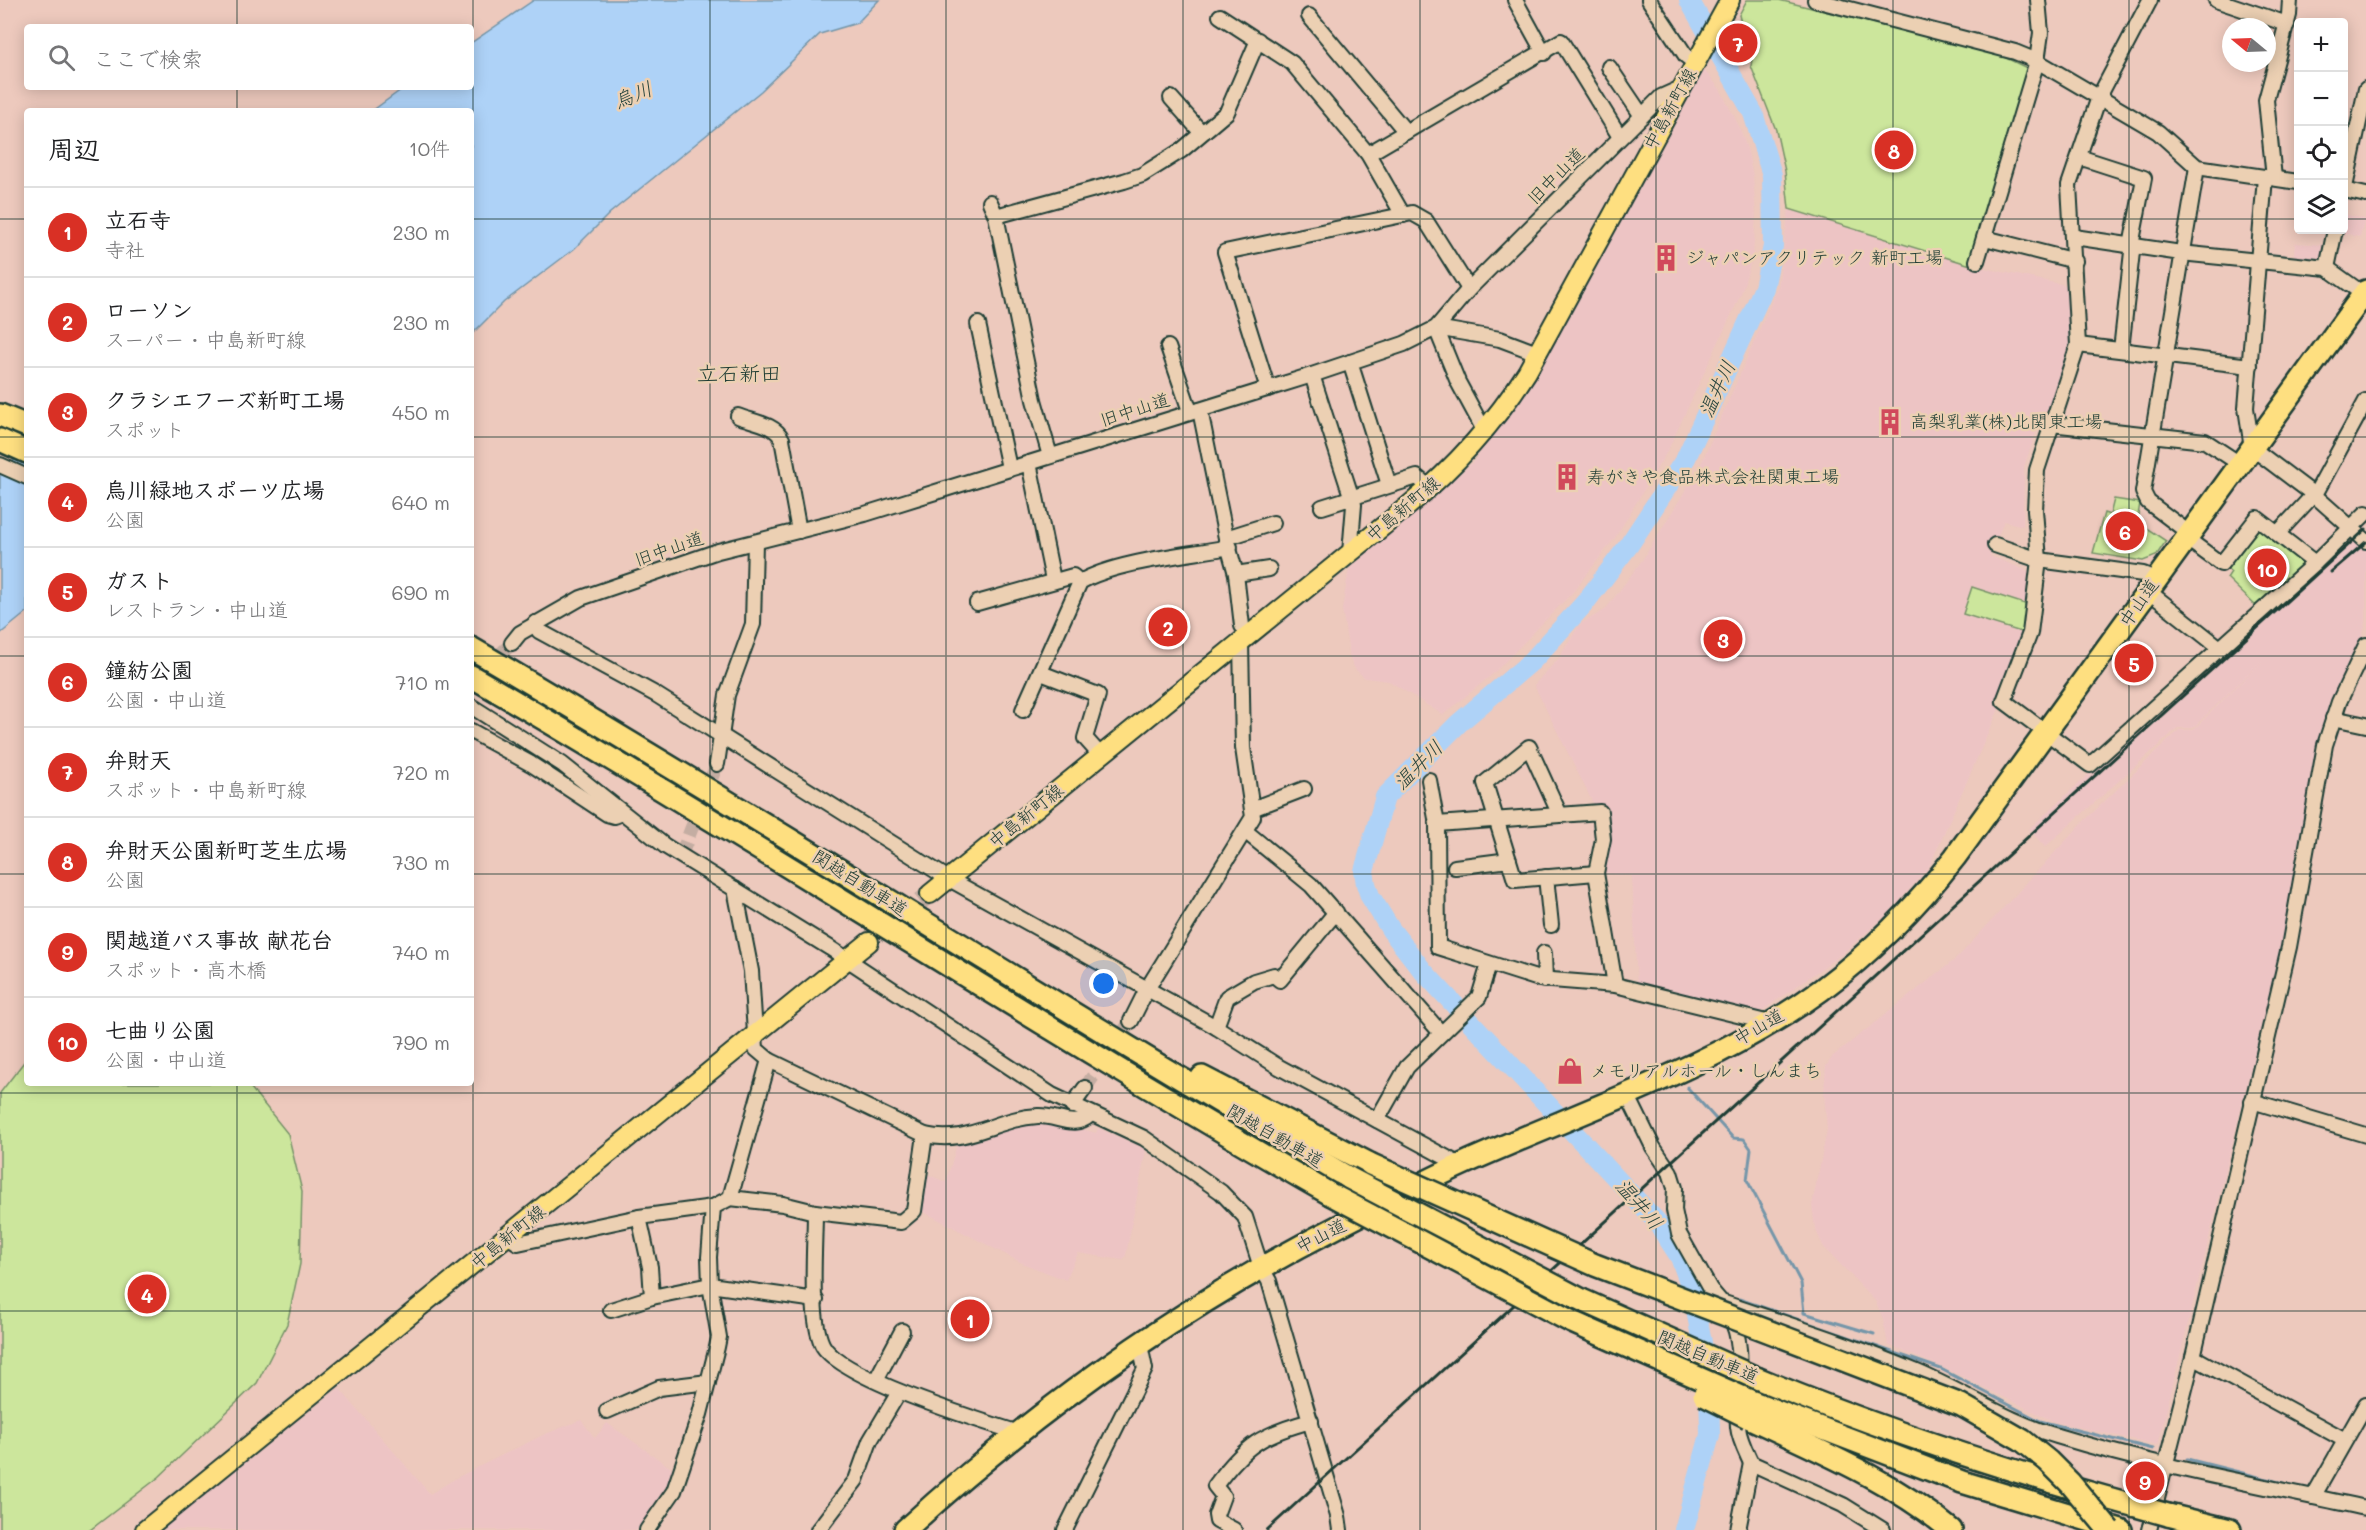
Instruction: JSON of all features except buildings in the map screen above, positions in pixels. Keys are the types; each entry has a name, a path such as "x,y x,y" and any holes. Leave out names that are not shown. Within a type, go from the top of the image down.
{"highway":[{"name":"中山道","path":"905,1530 1019,1433 1140,1345 1261,1267 1460,1165 1627,1094 1698,1061 1770,1023 1818,992 1852,965 1918,903 2048,733 2187,535 2365,294"},
{"path":"0,415 24,425"},
{"path":"0,440 24,451"},
{"name":"関越自動車道","path":"474,650 591,718 1208,1097 1349,1178 1582,1300 1826,1407 1968,1457 2136,1506 2230,1530"},
{"name":"関越自動車道","path":"474,678 729,829 1113,1066 1330,1194 1539,1311 1750,1409 1962,1482 2121,1530"},
{"path":"591,718 756,809 1160,1053 1220,1087 1370,1164 1595,1265 1961,1405 2022,1440 2048,1461 2070,1483 2109,1530"},
{"path":"1750,1409 1908,1498 1951,1530"}],"main road":[{"name":"中島新町線","path":"930,894 1430,488 1485,432 1516,390 1537,353 1730,0"},
{"name":"中島新町線","path":"145,1530 335,1373 509,1237 869,942"}],"street":[{"path":"1515,0 1544,52"},
{"path":"1649,0 1686,56 1697,60"},
{"path":"1815,0 1831,2 1999,46 2037,61 2158,132 2197,167 2294,181"},
{"path":"1977,261 2037,61 2041,33 2038,0"},
{"path":"2150,0 2099,97 2069,185 2079,345 2037,470 2035,510 2039,560 2030,633 2004,701 2091,765 2316,562 2366,513"},
{"path":"2216,0 2286,24"},
{"path":"2246,456 2246,408 2257,261 2269,178 2266,100 2290,0"},
{"path":"1220,16 1292,63 1368,154 1403,215"},
{"path":"1310,16 1406,132"},
{"path":"996,216 1142,175 1182,150 1227,112 1258,40"},
{"path":"1368,154 1561,41 1620,137"},
{"path":"1609,67 1642,116"},
{"name":"旧中山道","path":"516,638 535,623 581,598 718,551 865,514 1268,389 1404,344 1436,328 1469,289 1620,137 1661,97 1681,88"},
{"path":"2347,180 2362,128 2366,89"},
{"path":"1171,98 1201,132"},
{"path":"2079,157 2144,178 2131,246 2121,350"},
{"path":"2197,167 2181,253 2144,497 2220,564 2257,518 2316,562"},
{"path":"2348,192 2366,195"},
{"path":"990,202 996,216 1034,400 1050,456"},
{"path":"1268,389 1226,252 1412,213 1426,221 1469,289"},
{"path":"2327,268 2334,234"},
{"path":"2074,237 2181,253 2327,268 2365,294"},
{"path":"1985,238 2075,261"},
{"path":"978,324 1009,468"},
{"path":"1436,328 1500,339 1537,353"},
{"path":"1436,328 1458,382 1485,432"},
{"path":"2079,345 2250,366"},
{"path":"1131,1021 1147,989 1253,817 1243,748 1245,639 1236,574 1195,410 1168,347"},
{"path":"1350,362 1389,485"},
{"path":"1312,375 1354,505 1350,553"},
{"path":"2278,533 2317,491 2366,401"},
{"path":"738,417 779,432 799,531"},
{"path":"2051,424 2205,441 2246,456 2313,494 2366,541"},
{"path":"1029,463 1053,580"},
{"path":"0,465 24,476"},
{"path":"1322,507 1416,477 1430,488"},
{"path":"1023,710 1080,582 1093,574 1228,543 1273,523"},
{"path":"717,764 727,695 753,624 755,542"},
{"path":"1995,544 2039,560 2143,574 2220,648"},
{"path":"1236,574 1269,569"},
{"path":"977,603 1053,580 1073,576 1080,582"},
{"path":"535,623 539,631 655,694 949,879 1216,1028 1279,1067 1460,1165"},
{"path":"2148,1530 2159,1496 2193,1357 2289,947 2325,745 2333,718 2366,645"},
{"path":"1041,673 1098,695 1084,738 1101,756"},
{"path":"474,708 562,764 665,846 848,959 1072,1106 1144,1138 1221,1192 1245,1217 1261,1267 1269,1281 1311,1421 1340,1530"},
{"path":"2333,718 2366,725"},
{"path":"474,733 531,764 607,814 614,816 622,813"},
{"path":"1560,814 1529,747 1485,783 1515,880 1596,873"},
{"path":"1429,780 1437,824 1438,947 1545,980 1615,985 1770,1023"},
{"path":"1252,809 1304,789"},
{"path":"1437,824 1600,812 1603,839 1596,873 1615,985"},
{"path":"1245,831 1311,885 1442,1032"},
{"path":"1455,867 1509,860"},
{"path":"1546,877 1551,926"},
{"path":"735,889 751,971 756,1049 769,1060 925,1135 942,1139 958,1138 1015,1119 1038,1116 1076,1123 1083,1122 1090,1115"},
{"path":"1216,1028 1227,997 1254,981 1274,975 1280,980 1336,912"},
{"path":"1544,953 1545,980"},
{"path":"1377,1120 1407,1067 1472,1004 1483,989 1490,964"},
{"path":"730,1198 769,1060"},
{"path":"1072,1106 1085,1088"},
{"path":"1627,1094 1653,1147 1670,1172 1675,1188 1674,1210 1679,1234 1710,1289 1737,1328 1738,1430 1750,1463 1738,1530"},
{"path":"2252,1101 2366,1135"},
{"path":"509,1237 518,1243 639,1217 712,1207 730,1198 783,1204 815,1212 901,1222 914,1211 925,1135"},
{"path":"647,1530 674,1491 708,1382 718,1337 710,1285 712,1207"},
{"path":"815,1212 816,1300 822,1343 830,1356 899,1392 1019,1433"},
{"path":"639,1217 650,1267 652,1297"},
{"path":"611,1310 652,1297 710,1285 816,1300"},
{"path":"1721,1302 1916,1371 2022,1424 2057,1436 2167,1464 2366,1508"},
{"path":"876,1380 902,1331"},
{"path":"1065,1530 1145,1369 1140,1345"},
{"path":"2193,1357 2345,1440"},
{"path":"608,1411 659,1388 708,1382"},
{"path":"818,1530 856,1480 870,1441 899,1392"},
{"path":"2313,1497 2366,1404"},
{"path":"1234,1530 1217,1521 1216,1515 1223,1496 1215,1486 1235,1459 1267,1434 1311,1421"},
{"path":"1750,1463 1843,1505 1883,1530"}],"shaded area":[{"path":"1704,70 1720,89 1740,128 1748,152 1753,176 1756,216 1753,255 1741,294 1668,450 1615,538 1572,593 1494,673 1443,715 1389,681 1365,678 1355,669 1350,659 1342,609 1349,569 1472,463 1525,395"},
{"path":"1789,209 1974,266 2070,286 2073,344 2056,401 2042,415 2024,467 2023,526 2004,521 1990,556 2033,573 2027,632 2001,704 1929,867 1890,912 1842,954 1759,1013 1637,987 1632,876 1601,873 1608,832 1604,807 1595,807 1534,685 1559,658 1580,624 1605,610 1643,559 1699,468 1778,287"},
{"path":"2348,215 2365,219 2360,237 2347,234"},
{"path":"2295,243 2326,245 2323,260 2317,264 2293,261"},
{"path":"2366,521 2366,623 2359,649 2324,721 2310,779 2284,934 2158,1445 2055,1422 1946,1369 1888,1345 1883,1319 1876,1302 1823,1246 1815,1228 1812,1205 1827,1130 1824,1092 1826,1066 1833,1056 1957,958 2083,822 2179,730 2193,730 2265,658 2193,728 2178,728 2045,847 2029,829"},
{"path":"1050,1120 1096,1133 1098,1128 1146,1149 1126,1255 1123,1260 1078,1253 1066,1280 1022,1263 918,1209 924,1173 946,1182 958,1141 1015,1123"},
{"path":"339,1388 430,1494 458,1477 543,1435 581,1420 595,1438 607,1423 674,1470 658,1506 637,1530 161,1530"}],"green space":[{"path":"1747,0 1779,0 1998,54 2031,70 1974,266 1789,209 1785,171 1776,130 1751,66 1754,47 1739,15"},
{"path":"2114,499 2140,503 2137,522 2166,541 2156,556 2143,561 2093,553 2104,513 2110,515"},
{"path":"2258,521 2313,563 2260,610 2227,578 2231,572 2223,565"},
{"path":"1972,587 2028,605 2025,630 2021,632 1963,614"},
{"path":"24,1062 24,1086 249,1086 288,1134 302,1191 300,1264 287,1324 257,1383 159,1477 90,1530 0,1530 0,1093"}],"water":[{"name":"烏川","path":"534,0 879,0 857,23 820,34 761,91 610,213 574,249 504,302 474,332 474,108 376,108 401,90 474,90 474,41"},
{"path":"24,452 24,614 0,634 0,472"}],"waterway":[{"name":"温井川","path":"1684,1530 1710,1435 1709,1381 1693,1293 1680,1257 1657,1222 1423,971 1391,930 1370,896 1364,871 1385,797 1459,723 1532,661 1584,604 1629,545 1686,458 1764,288 1773,246 1772,175 1753,113 1689,0"},
{"path":"1687,1087 1733,1138 1744,1139 1751,1149 1747,1180 1801,1283 1804,1313 1874,1334"},
{"path":"1688,1279 1699,1283"},
{"path":"1739,1299 1941,1369 2040,1421 2153,1449"},
{"path":"2187,1459 2311,1490"}],"tunnel":[{"path":"474,681 512,643"},
{"path":"681,855 717,764"},
{"path":"877,935 930,894"},
{"path":"1085,1088 1131,1021"}],"railway":[{"path":"1267,1530 2366,529"},
{"path":"2331,572 2366,542"}],"place":[{"name":"弁財天","path":"1738,43"},
{"name":"弁財天公園新町芝生広場","path":"1894,150"},
{"name":"ジャパンアクリテック 新町工場","path":"1666,258"},
{"name":"高梨乳業(株)北関東工場","path":"1890,422"},
{"name":"寿がきや食品株式会社関東工場","path":"1567,477"},
{"name":"鐘紡公園","path":"2125,531"},
{"name":"七曲り公園","path":"2267,568"},
{"name":"ローソン","path":"1168,627"},
{"name":"クラシエフーズ新町工場","path":"1723,639"},
{"name":"ガスト","path":"2134,663"},
{"name":"メモリアルホール・しんまち","path":"1570,1071"},
{"name":"烏川緑地スポーツ広場","path":"147,1294"},
{"name":"立石寺","path":"970,1319"},
{"name":"関越道バス事故 献花台","path":"2145,1481"}],"district":[{"name":"立石新田","path":"739,374"}]}
